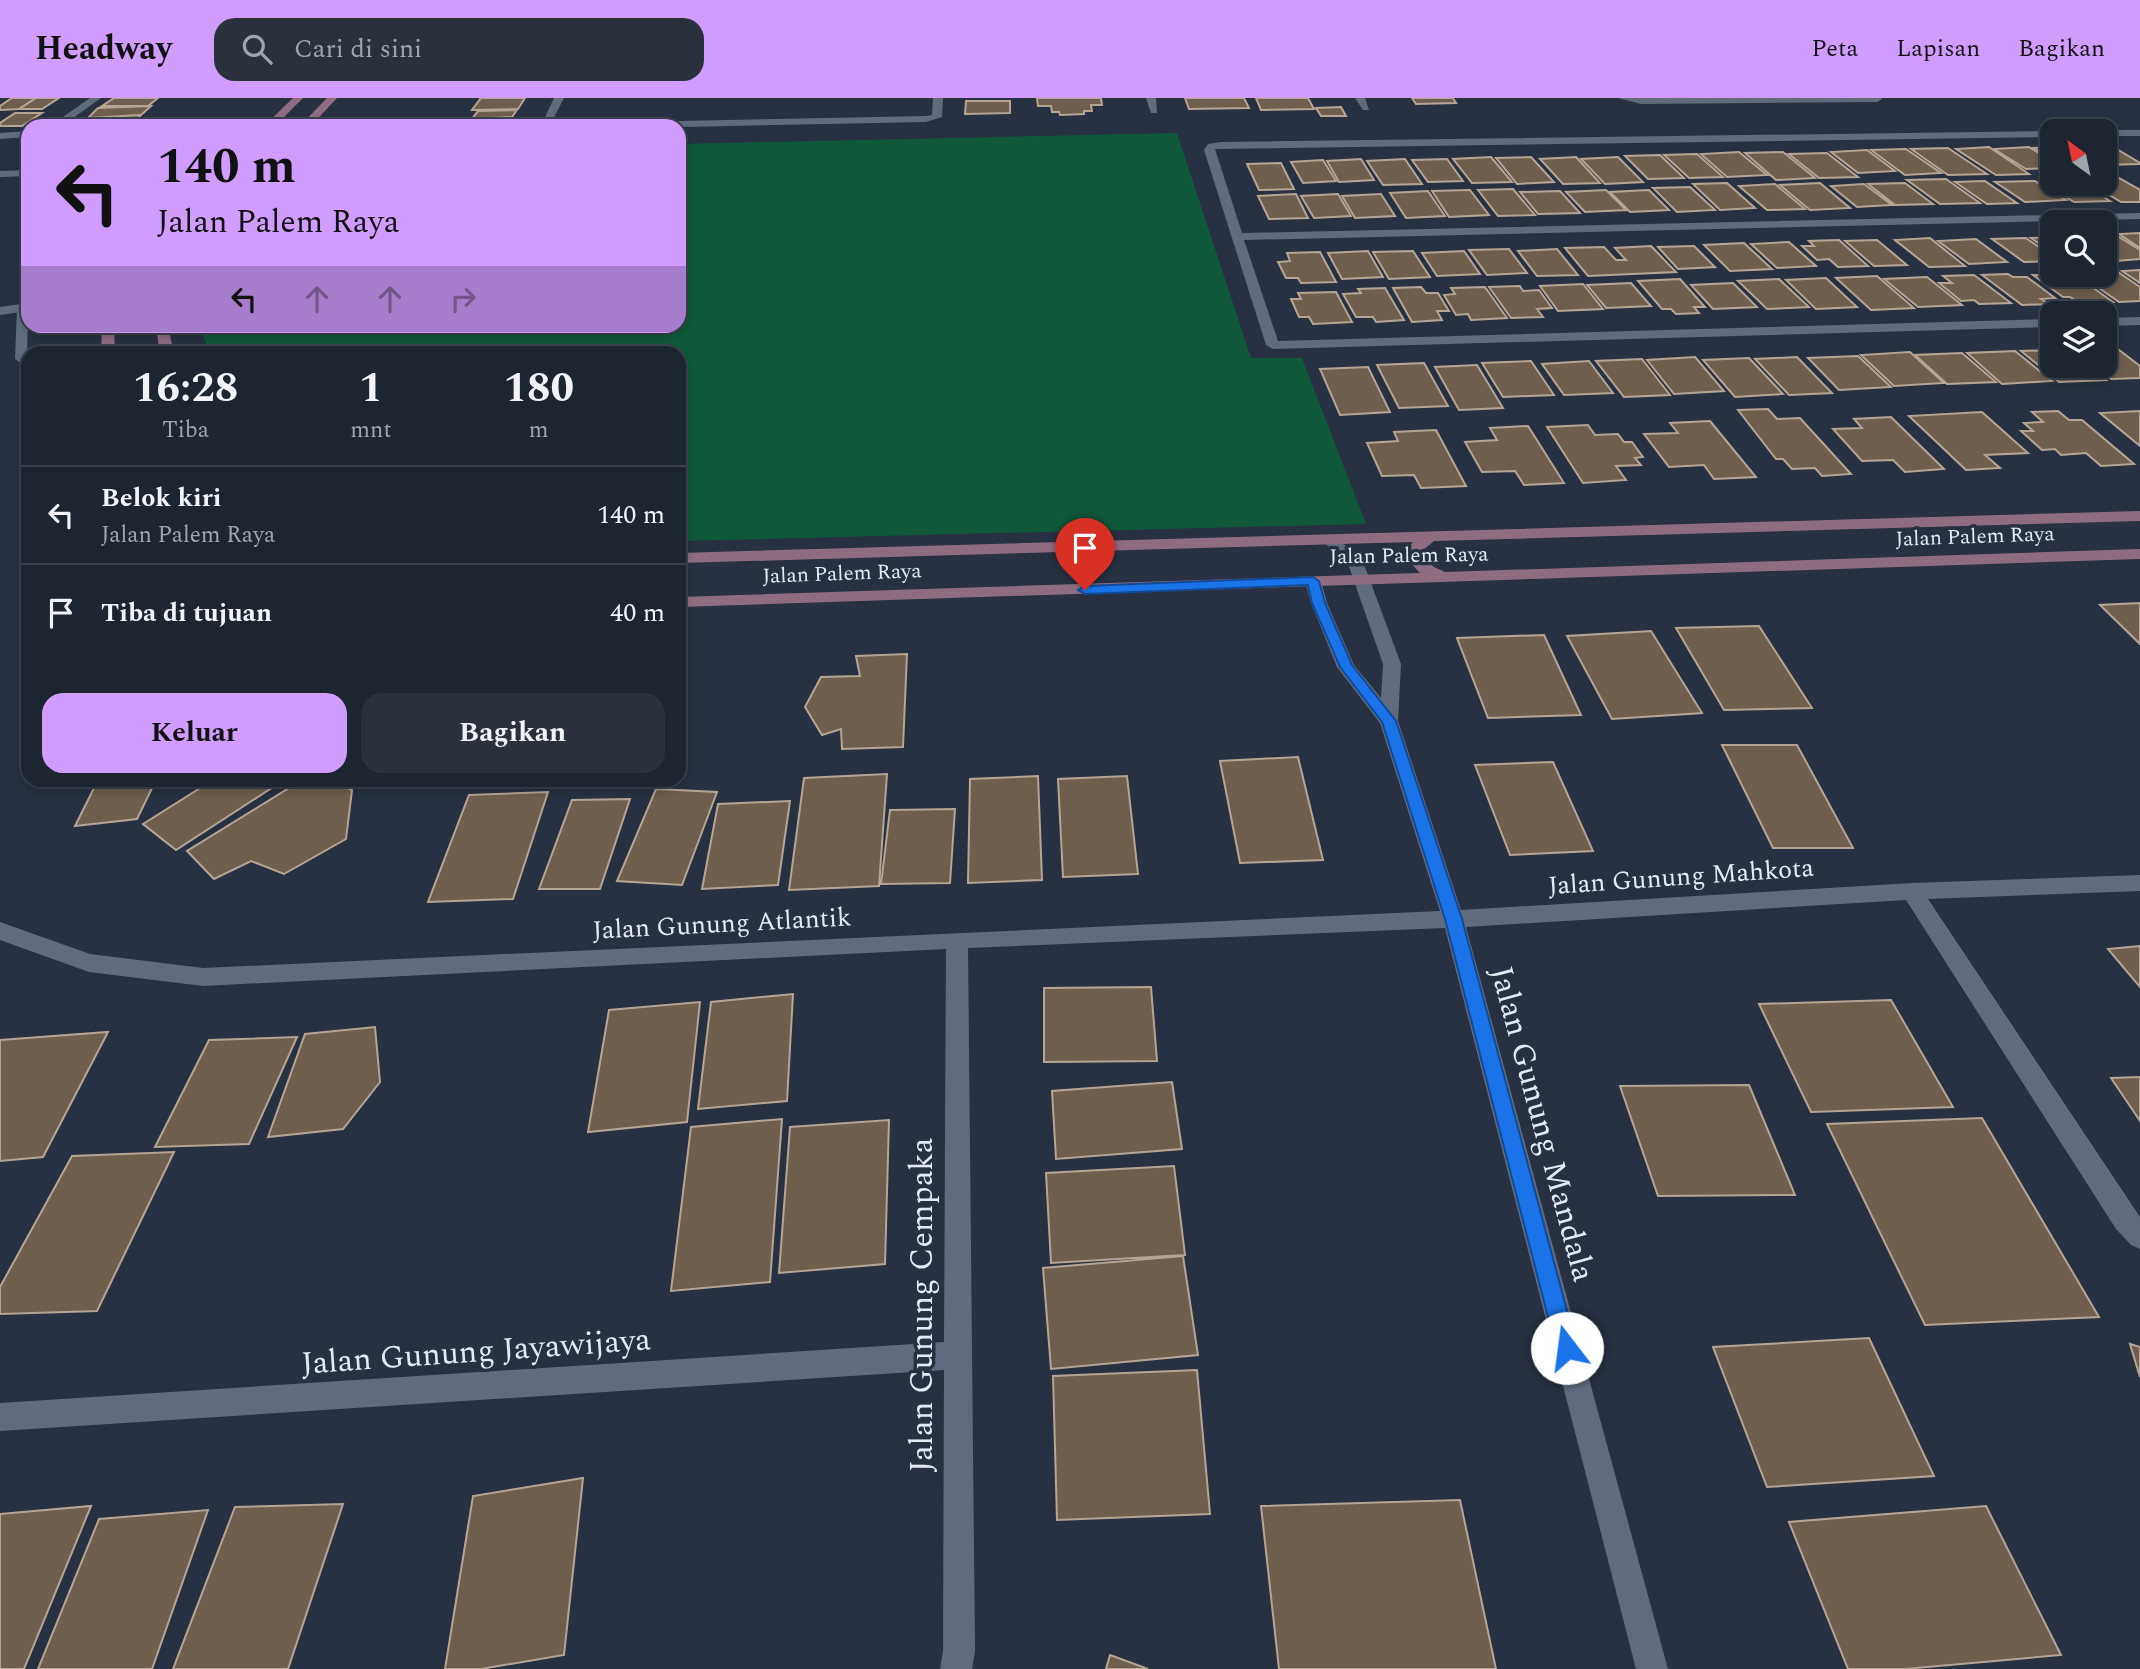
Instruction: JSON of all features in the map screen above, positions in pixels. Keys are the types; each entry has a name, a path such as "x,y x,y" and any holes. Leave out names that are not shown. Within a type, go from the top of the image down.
{"street":[{"path":"65,119 96,98"},
{"path":"276,119 298,98"},
{"path":"312,119 332,98"},
{"path":"546,119 559,98"},
{"path":"686,124 926,119 937,117 937,98"},
{"path":"1151,98 1154,111"},
{"path":"1360,98 1366,108"},
{"path":"1623,98 1641,102 1877,99"},
{"path":"2118,133 2140,132"},
{"path":"0,136 21,134"},
{"path":"2040,134 1212,146 1209,150 1273,345 2040,323"},
{"path":"1238,237 2140,216"},
{"path":"0,312 21,308"},
{"path":"2117,322 2140,321"},
{"name":"Jalan Palem Raya","path":"686,558 2140,516"},
{"path":"1428,538 1414,549 1413,557 1428,571 1448,579"},
{"name":"Jalan Gunung Mandala","path":"1330,541 1354,559 1392,664 1389,721"},
{"name":"Jalan Palem Raya","path":"686,602 1448,579 2140,554"},
{"name":"Jalan Gunung Mandala","path":"1313,581 1319,603 1346,667 1389,721 1453,919 1652,1669"},
{"name":"Jalan Gunung Mahkota","path":"1453,919 1912,891 2140,883"},
{"path":"1912,891 2125,1220 2140,1236"},
{"name":"Jalan Gunung Atlantik","path":"0,932 89,963 203,977 1453,919"},
{"name":"Jalan Gunung Cempaka","path":"956,1669 957,940"},
{"name":"Jalan Gunung Jayawijaya","path":"0,1418 957,1356"}],"lane":[{"path":"0,174 21,173"}],"green space":[{"path":"1177,133 1251,358 1302,358 1366,524 686,541 686,346 207,346 203,333 686,333 686,144"}],"building":[{"path":"12,98 36,98 19,109 0,110 0,106"},
{"path":"36,98 59,98 42,109 19,109"},
{"path":"114,98 158,98 148,106 102,106"},
{"path":"481,98 525,98 518,109 472,110"},
{"path":"1037,98 1101,98 1102,105 1091,105 1092,111 1084,111 1084,114 1060,115 1059,112 1052,112 1051,106 1038,106"},
{"path":"1185,98 1244,98 1249,108 1189,109"},
{"path":"1256,98 1308,98 1314,109 1261,110"},
{"path":"1412,98 1453,98 1456,103 1416,104"},
{"path":"966,101 1010,101 1010,113 965,114"},
{"path":"151,106 141,115 88,118 98,108"},
{"path":"1341,107 1346,116 1321,116 1316,108"},
{"path":"517,110 512,117 472,119 478,111"},
{"path":"15,113 42,113 33,119 21,119 21,126 0,126 0,123"},
{"path":"141,115 137,119 88,118"},
{"path":"1989,147 2029,174 1996,175 1956,149"},
{"path":"2029,147 2040,154 2040,168 2026,169 1994,149"},
{"path":"1948,148 1987,174 1948,175 1911,149"},
{"path":"1906,149 1941,173 1905,175 1871,150"},
{"path":"1867,150 1895,171 1858,173 1831,152"},
{"path":"2118,150 2140,163 2118,165"},
{"path":"1739,152 1767,175 1727,177 1701,154"},
{"path":"1783,152 1815,178 1776,180 1745,153"},
{"path":"1827,153 1858,177 1819,178 1789,154"},
{"path":"1697,154 1723,177 1689,178 1664,155"},
{"path":"1660,155 1684,178 1648,179 1625,156"},
{"path":"1491,157 1512,182 1472,183 1453,159"},
{"path":"1531,157 1554,182 1517,184 1496,158"},
{"path":"1576,157 1600,183 1563,184 1540,159"},
{"path":"1618,157 1643,182 1605,184 1581,159"},
{"path":"1361,159 1374,180 1339,182 1327,161"},
{"path":"1405,159 1422,184 1383,185 1367,161"},
{"path":"1447,159 1463,181 1428,182 1412,160"},
{"path":"1323,160 1336,181 1303,183 1291,162"},
{"path":"1281,163 1294,189 1259,190 1247,164"},
{"path":"2118,178 2140,190 2140,202 2121,202 2111,196 2118,196"},
{"path":"1946,179 1980,203 1940,204 1907,180"},
{"path":"1985,181 2017,203 1987,204 1955,182"},
{"path":"2035,181 2040,184 2040,196 2059,196 2066,200 2025,202 1995,182"},
{"path":"1727,183 1755,208 1720,210 1693,184"},
{"path":"1820,183 1850,208 1810,210 1780,185"},
{"path":"1905,183 1933,204 1895,205 1868,184"},
{"path":"1775,184 1805,209 1767,210 1739,186"},
{"path":"1864,184 1892,205 1857,207 1831,186"},
{"path":"1690,187 1715,210 1677,212 1653,188"},
{"path":"1513,189 1535,215 1498,216 1478,190"},
{"path":"1470,190 1489,215 1449,217 1432,191"},
{"path":"1606,190 1626,210 1585,212 1566,192"},
{"path":"1649,190 1669,210 1630,212 1610,192"},
{"path":"1428,191 1445,216 1406,218 1390,193"},
{"path":"1560,191 1580,213 1538,214 1520,192"},
{"path":"1296,194 1308,218 1269,219 1258,196"},
{"path":"1338,194 1351,216 1314,218 1301,196"},
{"path":"1381,194 1395,216 1355,218 1342,196"},
{"path":"2064,196 2102,196 2110,201 2074,202"},
{"path":"2140,233 2140,248 2119,234"},
{"path":"2117,236 2140,250 2140,259 2117,261"},
{"path":"1930,238 1965,266 1929,267 1895,240"},
{"path":"2026,238 2040,248 2040,261 2024,262 1992,239"},
{"path":"1976,239 2007,262 1969,264 1938,241"},
{"path":"1839,240 1868,266 1838,267 1829,259 1817,260 1802,246 1814,246 1809,241"},
{"path":"1877,240 1907,265 1874,266 1845,241"},
{"path":"1789,242 1816,266 1777,268 1751,244"},
{"path":"1744,243 1772,269 1730,271 1704,245"},
{"path":"1651,246 1676,272 1588,276 1565,248 1604,247 1616,260 1626,260 1615,248"},
{"path":"1694,246 1715,267 1678,269 1658,247"},
{"path":"1509,249 1527,273 1487,275 1469,250"},
{"path":"1557,249 1578,275 1537,276 1518,251"},
{"path":"1368,251 1383,277 1342,279 1328,253"},
{"path":"1413,251 1430,277 1389,279 1373,252"},
{"path":"1464,251 1480,274 1437,276 1422,253"},
{"path":"1320,252 1336,282 1301,283 1298,278 1286,278 1278,262 1290,261 1287,253"},
{"path":"2140,270 2140,283 2122,271"},
{"path":"2117,271 2140,287 2140,301 2119,302 2097,287 2117,287"},
{"path":"2008,274 2013,277 2027,277 2055,298 2041,299 2044,301 2040,301 2040,304 2022,305 1982,275"},
{"path":"1974,275 2011,303 1979,304 1974,300 1961,301 1939,283 1952,283 1943,276"},
{"path":"1877,276 1914,308 1871,310 1836,278"},
{"path":"1927,277 1962,305 1918,307 1884,279"},
{"path":"1826,278 1857,307 1816,309 1786,280"},
{"path":"1680,279 1705,307 1694,307 1699,313 1676,314 1671,309 1662,309 1638,281"},
{"path":"1779,279 1809,307 1767,309 1738,281"},
{"path":"1631,283 1651,306 1606,308 1587,285"},
{"path":"1733,283 1757,307 1713,309 1691,285"},
{"path":"1583,284 1603,309 1558,311 1540,286"},
{"path":"1520,286 1523,291 1539,290 1552,308 1537,309 1543,317 1511,318 1489,287"},
{"path":"1421,287 1426,293 1438,293 1449,311 1437,311 1442,320 1412,322 1393,288"},
{"path":"1485,287 1507,318 1471,320 1468,314 1456,315 1444,295 1455,294 1451,288"},
{"path":"2049,287 2092,287 2112,301 2076,301 2063,297"},
{"path":"1385,288 1404,320 1376,322 1373,317 1356,317 1343,294 1361,293 1358,289"},
{"path":"1336,292 1352,322 1313,324 1309,317 1299,317 1291,299 1301,299 1298,293"},
{"path":"2117,348 2140,366 2140,378 2111,379 2117,378"},
{"path":"2040,350 2040,366 2021,351"},
{"path":"2015,351 2040,371 2040,378 2052,381 2002,384 1967,353"},
{"path":"1910,352 1944,383 1894,386 1861,355"},
{"path":"1962,353 1996,382 1947,384 1915,355"},
{"path":"1858,356 1891,387 1839,390 1808,358"},
{"path":"1695,357 1724,391 1674,394 1647,360"},
{"path":"1797,357 1832,393 1789,395 1755,359"},
{"path":"1749,358 1783,394 1735,397 1703,360"},
{"path":"1642,359 1670,395 1624,397 1596,361"},
{"path":"1531,361 1554,395 1503,397 1482,363"},
{"path":"1589,361 1613,393 1564,395 1542,364"},
{"path":"1424,363 1448,406 1399,408 1377,365"},
{"path":"1477,365 1503,408 1459,410 1435,367"},
{"path":"1368,367 1390,412 1340,415 1320,369"},
{"path":"2054,378 2106,380 2059,382"},
{"path":"1768,409 1777,419 1800,418 1851,474 1822,476 1815,468 1792,469 1783,459 1776,459 1738,410"},
{"path":"2058,411 2069,420 2082,420 2134,464 2101,466 2086,453 2061,455 2055,449 2042,450 2021,431 2033,431 2024,423 2043,422 2032,412"},
{"path":"2140,411 2140,446 2100,413"},
{"path":"1982,412 2028,453 1985,455 2000,468 1966,470 1909,416"},
{"path":"1891,417 1944,469 1905,472 1893,460 1862,461 1833,429 1862,428 1854,419"},
{"path":"1710,421 1756,477 1714,479 1704,465 1669,467 1644,434 1678,433 1670,423"},
{"path":"1588,425 1595,435 1618,434 1624,442 1632,442 1643,457 1635,458 1641,465 1616,466 1626,480 1583,483 1547,427"},
{"path":"1528,426 1564,483 1524,485 1515,471 1482,472 1465,442 1497,440 1490,428"},
{"path":"1436,430 1466,486 1421,488 1414,475 1382,476 1367,443 1398,441 1394,432"},
{"path":"2140,603 2140,644 2100,605"},
{"path":"1759,626 1812,708 1724,710 1676,628"},
{"path":"1651,631 1702,713 1612,719 1567,636"},
{"path":"1544,635 1581,715 1488,718 1457,638"},
{"path":"907,654 903,747 842,749 841,729 822,735 805,707 821,677 860,676 856,656"},
{"path":"1722,745 1797,745 1853,848 1773,848"},
{"path":"1298,757 1323,860 1240,863 1220,761"},
{"path":"1553,762 1593,851 1510,855 1475,765"},
{"path":"887,774 879,886 789,890 804,778"},
{"path":"1038,776 1042,880 968,883 970,779"},
{"path":"1127,776 1138,874 1063,877 1058,779"},
{"path":"94,787 153,787 137,819 75,826"},
{"path":"202,787 273,787 176,850 143,824"},
{"path":"291,787 345,787 352,790 346,839 284,874 251,861 214,879 187,851"},
{"path":"656,789 717,792 682,885 617,881"},
{"path":"548,792 513,899 428,902 469,795"},
{"path":"630,799 600,889 539,889 572,800"},
{"path":"790,801 778,885 702,889 718,804"},
{"path":"955,809 950,883 881,884 890,810"},
{"path":"2140,946 2140,987 2108,949"},
{"path":"1151,987 1157,1061 1044,1062 1044,988"},
{"path":"793,994 787,1101 698,1109 711,1002"},
{"path":"1891,1000 1953,1107 1811,1112 1759,1004"},
{"path":"700,1002 687,1122 588,1132 609,1010"},
{"path":"375,1027 380,1082 343,1129 268,1137 305,1034"},
{"path":"108,1032 43,1157 0,1161 0,1040"},
{"path":"297,1037 249,1144 155,1147 209,1040"},
{"path":"2140,1077 2140,1121 2111,1078"},
{"path":"1172,1082 1182,1149 1056,1159 1052,1091"},
{"path":"1749,1085 1795,1195 1658,1196 1620,1086"},
{"path":"1982,1118 2099,1317 1925,1325 1827,1124"},
{"path":"782,1119 770,1282 671,1291 691,1127"},
{"path":"889,1120 885,1264 779,1273 790,1127"},
{"path":"174,1152 97,1311 0,1314 0,1287 72,1156"},
{"path":"1174,1166 1185,1255 1051,1263 1046,1173"},
{"path":"1183,1256 1198,1355 1051,1369 1043,1268"},
{"path":"1869,1338 1934,1476 1767,1487 1713,1347"},
{"path":"2130,1344 2140,1347 2140,1377"},
{"path":"1197,1370 1210,1514 1057,1520 1053,1376"},
{"path":"583,1478 564,1655 481,1669 445,1669 473,1496"},
{"path":"1460,1500 1496,1669 1279,1669 1261,1506"},
{"path":"343,1504 288,1669 173,1669 235,1507"},
{"path":"91,1506 24,1669 0,1669 0,1514"},
{"path":"1986,1506 2061,1655 1905,1669 1848,1669 1789,1522"},
{"path":"208,1510 152,1669 38,1669 99,1519"},
{"path":"1110,1655 1148,1669 1106,1669"}],"route":[{"path":"1085,590 1313,581 1319,603 1346,667 1389,721 1453,919 1567,1348"}]}
